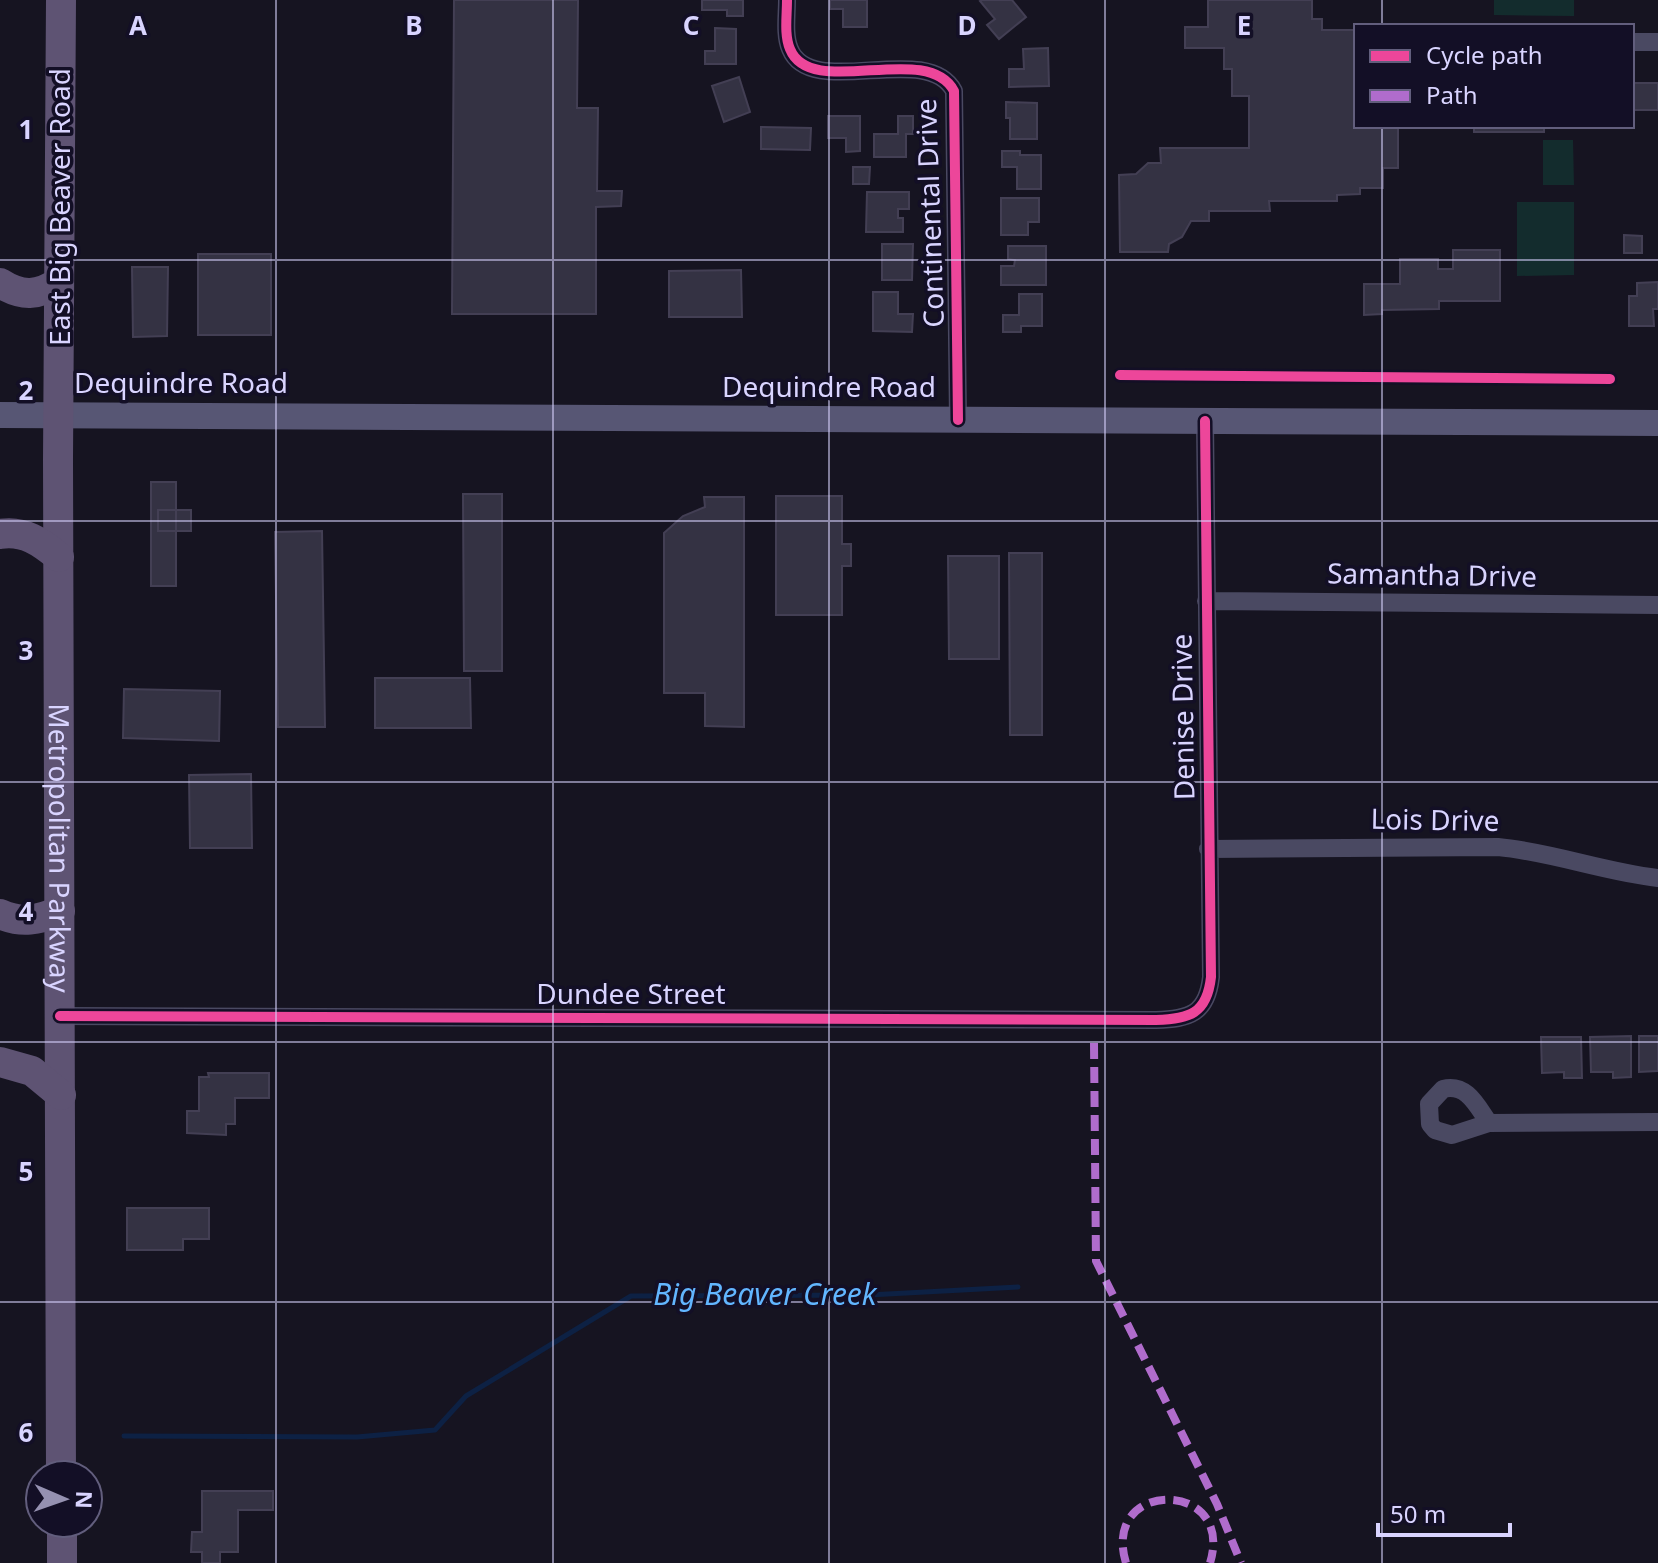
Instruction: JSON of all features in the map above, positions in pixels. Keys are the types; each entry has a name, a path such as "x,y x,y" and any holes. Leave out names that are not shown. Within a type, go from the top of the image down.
{"main road":[{"name":"East Big Beaver Road","path":"59,414 61,0"},
{"path":"0,283 22,294 36,294 59,282"},
{"name":"Metropolitan Parkway","path":"59,414 61,1459"},
{"name":"Dequindre Road","path":"0,415 1658,423"},
{"path":"0,534 20,534 34,539 59,557"},
{"path":"0,914 28,921 60,911"},
{"path":"0,1062 32,1071 61,1095"},
{"path":"62,1539 62,1563"}],"street":[{"name":"Continental Drive","path":"787,0 789,48 800,63 822,70 924,71 945,78 954,91 958,420"},
{"path":"1634,42 1658,42"},
{"name":"Denise Drive","path":"1199,1009 1206,1001 1211,977 1205,421"},
{"name":"Samantha Drive","path":"1206,601 1658,605"},
{"name":"Lois Drive","path":"1208,849 1498,847 1658,878"},
{"name":"Dundee Street","path":"60,1016 1156,1020 1183,1018 1199,1009"},
{"path":"1489,1123 1658,1122"}],"green space":[{"path":"1494,0 1574,0 1574,16 1494,15"},
{"path":"1543,140 1573,140 1574,185 1543,185"},
{"path":"1517,202 1574,202 1574,275 1517,276"}],"building":[{"path":"454,0 578,0 577,108 598,108 597,191 622,191 621,206 596,207 596,314 452,314"},
{"path":"702,0 743,0 743,16 727,16 727,10 702,10"},
{"path":"830,0 867,0 867,27 843,27 843,9 830,9"},
{"path":"982,0 1012,0 1026,17 999,39 987,25 995,19"},
{"path":"1208,0 1312,0 1312,19 1322,19 1322,30 1354,30 1354,128 1398,128 1398,168 1383,168 1383,188 1360,188 1360,194 1337,195 1337,201 1269,201 1270,211 1209,211 1209,221 1191,221 1182,237 1169,244 1168,252 1120,252 1119,175 1136,174 1148,163 1161,163 1160,148 1249,148 1249,96 1232,96 1232,69 1224,69 1224,48 1185,48 1185,27 1208,27"},
{"path":"715,28 736,29 736,64 705,64 705,51 715,51"},
{"path":"1048,48 1049,86 1009,87 1009,69 1024,69 1023,49"},
{"path":"739,77 750,112 724,122 712,86"},
{"path":"1634,83 1658,83 1658,110 1634,110"},
{"path":"1006,102 1037,103 1037,139 1010,139"},
{"path":"828,116 860,116 860,151 846,152 846,138 828,138"},
{"path":"898,116 913,116 913,134 906,134 906,157 874,157 874,134 898,134"},
{"path":"761,127 811,128 810,150 761,149"},
{"path":"1474,128 1544,128 1544,132 1474,132"},
{"path":"1002,151 1041,155 1041,189 1017,189 1017,167 1002,167"},
{"path":"853,167 870,167 869,184 853,184"},
{"path":"867,192 909,192 909,209 898,209 898,218 903,218 903,232 866,232"},
{"path":"1001,198 1039,198 1039,222 1028,222 1028,235 1001,235"},
{"path":"1624,235 1642,236 1642,253 1624,253"},
{"path":"882,244 913,244 912,280 882,280"},
{"path":"1008,246 1046,246 1046,285 1001,285 1001,266 1014,266 1015,260 1008,259"},
{"path":"1453,250 1500,250 1500,301 1439,301 1439,309 1382,310 1382,314 1364,315 1364,284 1400,284 1400,259 1438,259 1438,269 1453,269"},
{"path":"198,254 271,254 271,335 198,335"},
{"path":"132,267 168,267 167,336 133,337"},
{"path":"741,270 742,317 669,317 669,271"},
{"path":"1658,282 1658,309 1653,309 1654,326 1629,326 1629,296 1637,296 1637,283"},
{"path":"873,292 898,292 898,314 913,314 912,332 873,331"},
{"path":"1019,294 1042,294 1042,326 1021,326 1021,332 1003,332 1003,315 1019,315"},
{"path":"151,482 176,482 176,586 151,586"},
{"path":"463,494 502,494 502,671 464,671"},
{"path":"776,496 842,496 842,544 851,544 851,566 842,566 842,615 776,615"},
{"path":"704,497 744,497 744,727 705,726 705,693 664,693 664,533 683,516 705,507"},
{"path":"158,510 191,510 191,531 158,531"},
{"path":"322,531 325,727 278,727 275,532"},
{"path":"1009,553 1042,553 1042,735 1010,735"},
{"path":"948,556 999,556 999,659 949,659"},
{"path":"375,678 470,678 471,728 375,728"},
{"path":"124,689 220,691 219,741 123,738"},
{"path":"251,774 252,848 190,848 189,775"},
{"path":"1631,1036 1631,1077 1613,1078 1613,1072 1591,1072 1590,1037"},
{"path":"1639,1036 1658,1036 1658,1071 1639,1072"},
{"path":"1541,1037 1581,1037 1582,1078 1564,1078 1564,1072 1542,1073"},
{"path":"208,1073 269,1073 269,1098 235,1098 235,1124 226,1124 226,1135 187,1133 187,1111 199,1111 199,1077 209,1077"},
{"path":"127,1208 209,1208 209,1239 183,1239 183,1250 127,1250"},
{"path":"202,1491 273,1491 273,1510 238,1510 238,1552 220,1552 220,1563 202,1563 202,1552 191,1552 192,1532 202,1532"}],"waterway":[{"name":"Big Beaver Creek","path":"124,1436 357,1437 435,1430 466,1396 631,1296 869,1295 1018,1287"}],"marked path":[{"path":"1094,1043 1096,1261 1217,1504 1241,1563"},
{"path":"1126,1563 1123,1535 1132,1515 1148,1503 1168,1500 1188,1504 1204,1516 1213,1535 1210,1563"}],"cycle path":[{"path":"787,0 788,44 802,64 844,72 920,70 940,77 954,91 958,420"},
{"path":"1120,375 1610,379"},
{"path":"60,1016 1156,1020 1187,1016 1201,1007 1211,977 1205,421"}]}
